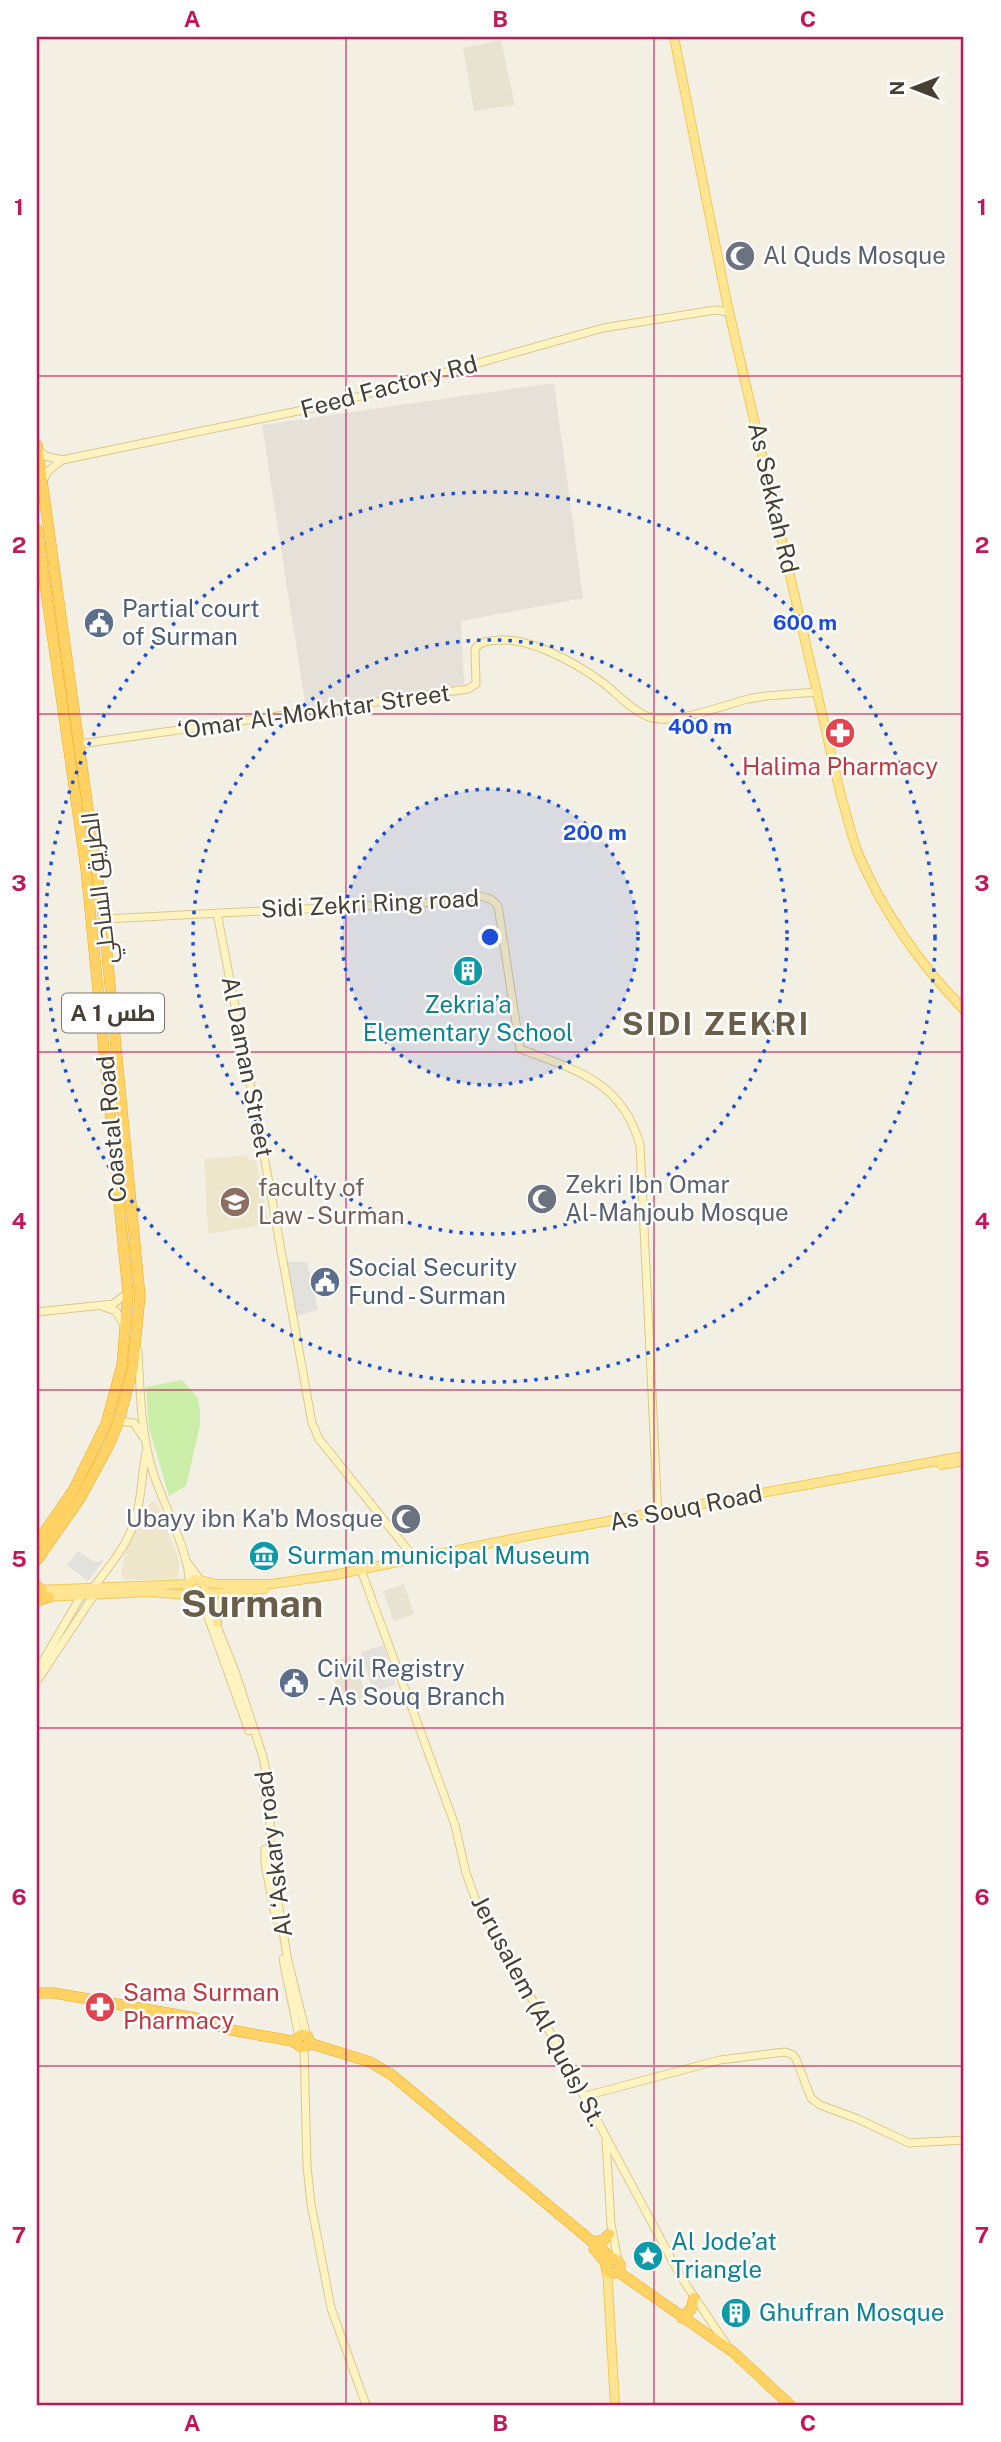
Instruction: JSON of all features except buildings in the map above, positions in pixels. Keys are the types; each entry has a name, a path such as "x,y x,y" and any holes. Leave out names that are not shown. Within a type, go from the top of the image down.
{"highway":[{"name":"الطريق الساحلي","path":"37,445 104,919 140,1297 133,1367 119,1421 81,1497 37,1560"},
{"name":"Coastal Road","path":"37,529 85,859 128,1293 118,1385 106,1424 74,1489 37,1544"},
{"path":"104,1046 116,1044"},
{"path":"37,1991 196,2018 231,2030 304,2042 370,2062 392,2075 592,2242 612,2264"},
{"path":"569,2224 650,2295 733,2353 790,2405"},
{"path":"592,2242 604,2240 610,2229"},
{"path":"682,2318 691,2309 694,2298"}],"main road":[{"name":"As Sekkah Rd","path":"674,37 728,307 853,839 898,929 916,955 964,1010"},
{"name":"As Souq Road","path":"40,1594 149,1592 197,1596 291,1587 964,1456"},
{"name":"As Souq Road","path":"201,1581 217,1584 274,1584 362,1572 532,1535 658,1516 964,1461"},
{"path":"201,1581 205,1586 197,1596 187,1590 188,1583 201,1581"},
{"name":"As Souq Road","path":"94,1592 188,1583"},
{"path":"216,1623 217,1609 222,1598 234,1591"},
{"path":"612,2264 610,2298 615,2405"}],"street":[{"name":"Feed Factory Rd","path":"62,460 332,404 603,328 728,307"},
{"path":"37,445 45,456 62,460"},
{"path":"43,481 48,471 62,460"},
{"name":"‘Omar Al-Mokhtar Street","path":"80,744 468,689 476,684 475,649 482,642 491,640 527,643 565,660 593,676 638,711 653,719 696,714 765,696 818,692"},
{"name":"Sidi Zekri Ring road","path":"104,919 441,902 492,897 498,906 520,1049 582,1073 607,1088 630,1117 640,1145 658,1516"},
{"name":"Al Daman Street","path":"217,913 312,1423 319,1439 415,1559"},
{"path":"37,1312 116,1303 128,1293"},
{"path":"100,1306 116,1311 125,1330"},
{"path":"137,1333 147,1447 158,1489 185,1560 188,1583"},
{"path":"37,1681 127,1541 133,1526 144,1480 147,1447 137,1425 119,1421"},
{"path":"399,1562 405,1549"},
{"path":"185,1560 201,1581"},
{"name":"Jerusalem (Al Quds) St.","path":"362,1572 455,1825 466,1873 477,1903 694,2298 733,2353"},
{"path":"37,1671 82,1592"},
{"name":"Al ‘Askary road","path":"197,1596 216,1623 263,1757 270,1792 270,1856 304,2042"},
{"name":"Al ‘Askary road","path":"197,1596 208,1617 257,1752 266,1803 265,1864 304,2042"},
{"path":"304,2042 307,2166 311,2204 331,2308 366,2405"},
{"path":"585,2096 720,2060 785,2052 793,2055 811,2098 820,2105 909,2143 964,2140"},
{"path":"606,2137 612,2264"},
{"path":"610,2229 612,2264"}],"shaded area":[{"path":"501,40 515,105 474,111 463,48"},
{"path":"554,383 583,598 461,621 464,684 306,709 262,425"},
{"name":"faculty of Law - Surman","path":"248,1155 249,1160 256,1160 269,1224 208,1234 204,1159"},
{"path":"285,1262 307,1262 318,1310 297,1316"},
{"path":"151,1502 158,1505 180,1562 177,1579 126,1580 121,1574 127,1547"},
{"path":"78,1551 94,1562 104,1560 88,1581 67,1565"},
{"path":"404,1584 414,1614 394,1621 383,1591"},
{"path":"383,1645 396,1685 373,1691 361,1652"},
{"path":"354,1655 366,1697 342,1704 329,1661"}],"green space":[{"path":"182,1380 198,1398 200,1425 186,1486 169,1496 149,1428 146,1387"}],"place":[{"name":"Al Quds Mosque","path":"740,256"},
{"name":"Partial court of Surman","path":"99,623"},
{"name":"Halima Pharmacy","path":"840,733"},
{"name":"Zekria’a Elementary School","path":"468,971"},
{"name":"Zekri Ibn Omar Al-Mahjoub Mosque","path":"542,1199"},
{"name":"faculty of Law - Surman","path":"235,1202"},
{"name":"Social Security Fund - Surman","path":"325,1282"},
{"name":"Ubayy ibn Ka'b Mosque","path":"406,1519"},
{"name":"Surman municipal Museum","path":"264,1556"},
{"name":"Civil Registry - As Souq Branch","path":"294,1683"},
{"name":"Sama Surman Pharmacy","path":"100,2007"},
{"name":"Al Jode’at Triangle","path":"648,2256"},
{"name":"Ghufran Mosque","path":"736,2313"}],"district":[{"name":"SIDI ZEKRI","path":"716,1024"},
{"name":"Surman","path":"252,1604"}]}
